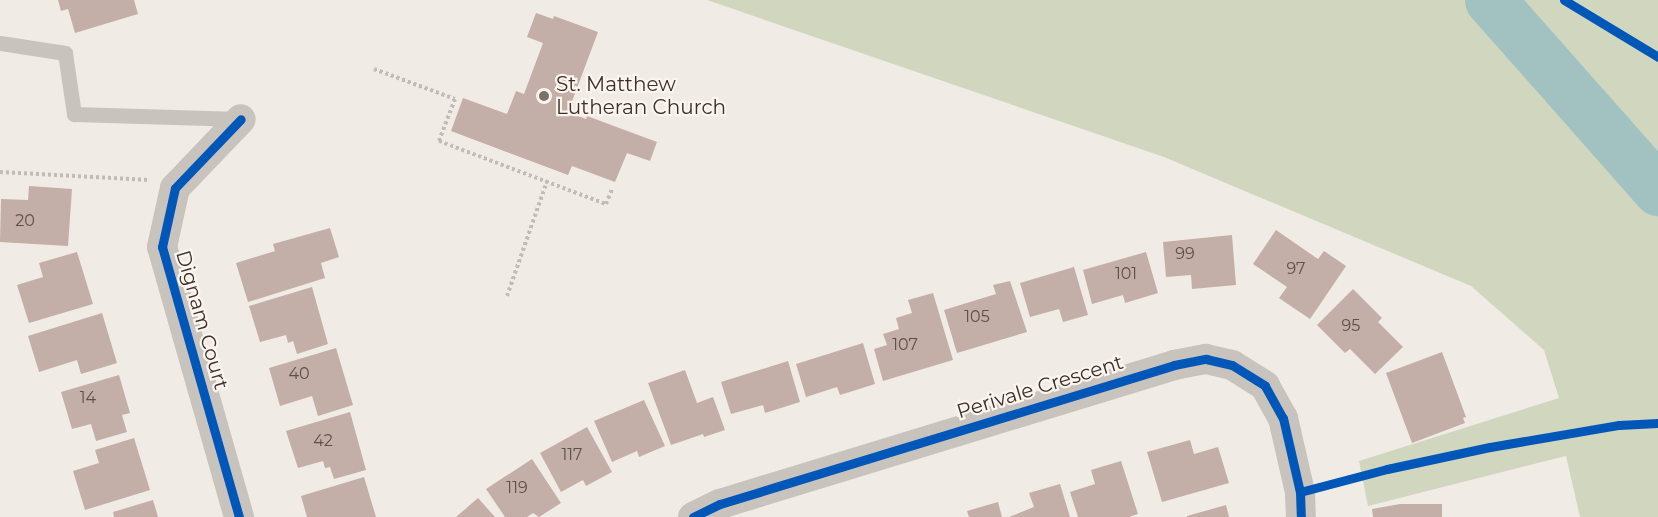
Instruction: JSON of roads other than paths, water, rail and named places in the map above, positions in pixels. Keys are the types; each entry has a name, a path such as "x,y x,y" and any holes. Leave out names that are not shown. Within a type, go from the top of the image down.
{"street":[{"name":"Dignam Court","path":"239,517 162,247 175,188 241,119"},
{"name":"Perivale Crescent","path":"693,517 731,501 1174,365 1206,359 1232,365 1265,386 1283,418 1300,492 1301,517"}],"lane":[{"path":"0,42 65,53 74,114 241,119"}],"waterway":[{"path":"1490,0 1658,190"}],"place":[{"name":"St. Matthew Lutheran Church","path":"544,96"}]}
